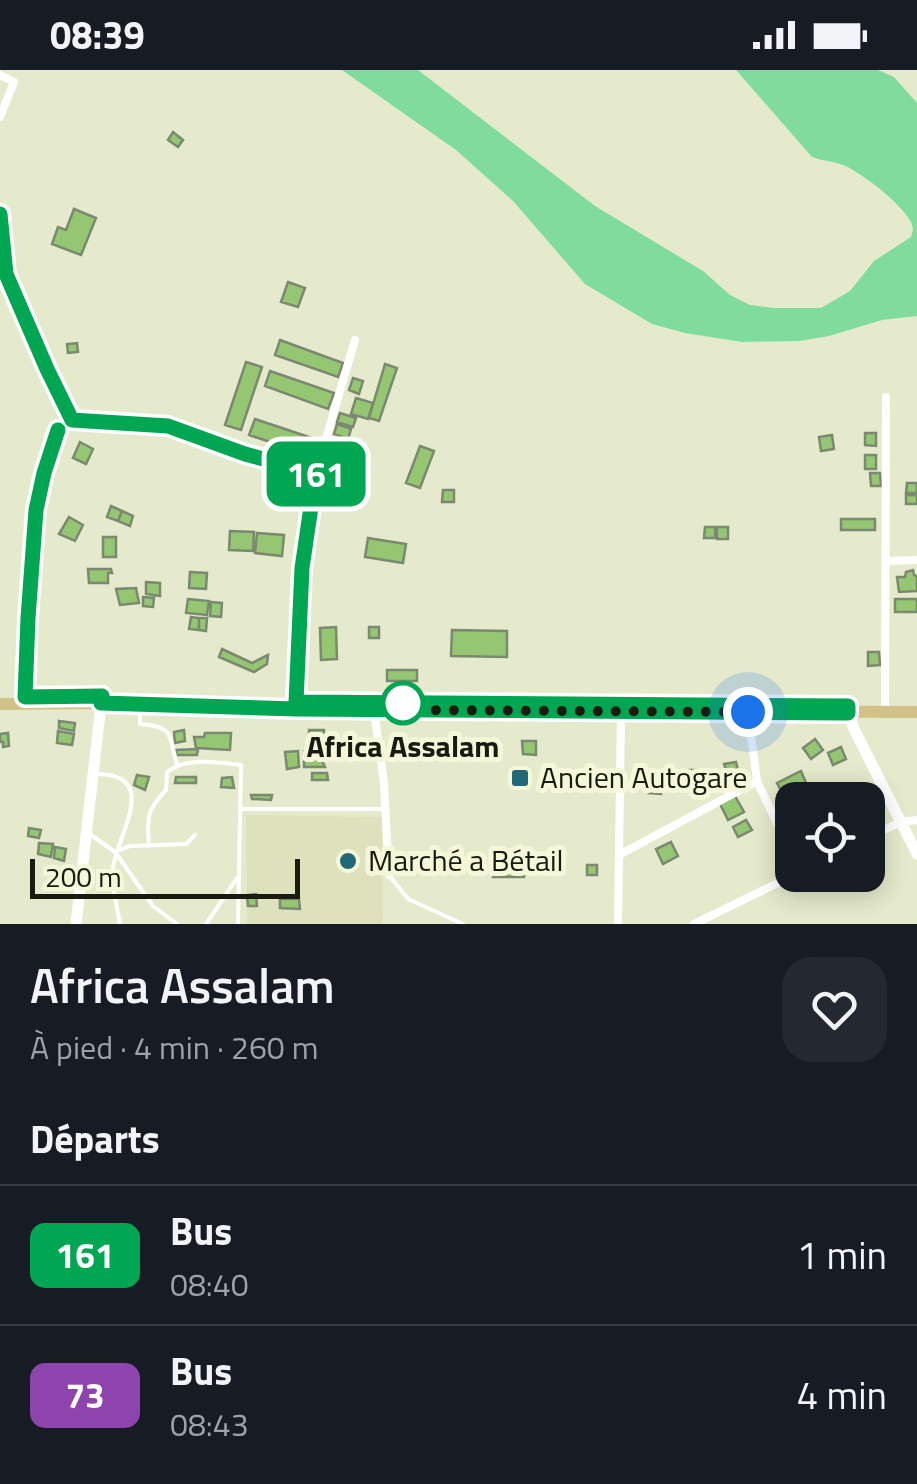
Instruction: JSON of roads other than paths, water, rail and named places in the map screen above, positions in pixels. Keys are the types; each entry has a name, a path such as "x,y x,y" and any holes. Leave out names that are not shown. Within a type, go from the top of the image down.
{"main road":[{"path":"0,700 25,697 296,706"},
{"path":"0,700 296,706 917,709"},
{"path":"76,924 101,700"},
{"path":"373,706 621,712 917,709"},
{"path":"848,710 917,854"}],"street":[{"path":"0,75 14,82 0,118"},
{"path":"0,214 6,274 72,420"},
{"path":"296,706 302,568 316,473 355,340"},
{"path":"885,706 886,397"},
{"path":"25,697 36,510 58,430 72,420 168,426 245,454 316,473"},
{"path":"886,560 917,560"},
{"path":"373,706 386,809 389,875"},
{"path":"618,924 621,712"},
{"path":"748,712 758,781 775,818"},
{"path":"621,854 758,781"},
{"path":"885,830 917,820"},
{"path":"694,924 775,884"}],"lane":[{"path":"140,704 140,724 167,730 177,764"},
{"path":"148,846 147,816 152,804 166,790 166,772 177,764 241,765 238,924"},
{"path":"93,774 116,774 127,784 131,795 130,816 115,852 112,874 120,924"},
{"path":"240,809 386,809"},
{"path":"86,832 115,852 154,906 176,924"},
{"path":"115,852 130,846 186,844 195,835"},
{"path":"206,924 238,875"},
{"path":"389,875 408,899 463,924"}],"place":[{"name":"Africa Assalam","path":"403,703"},
{"name":"Ancien Autogare","path":"520,778"},
{"name":"Marché a Bétail","path":"348,861"}]}
